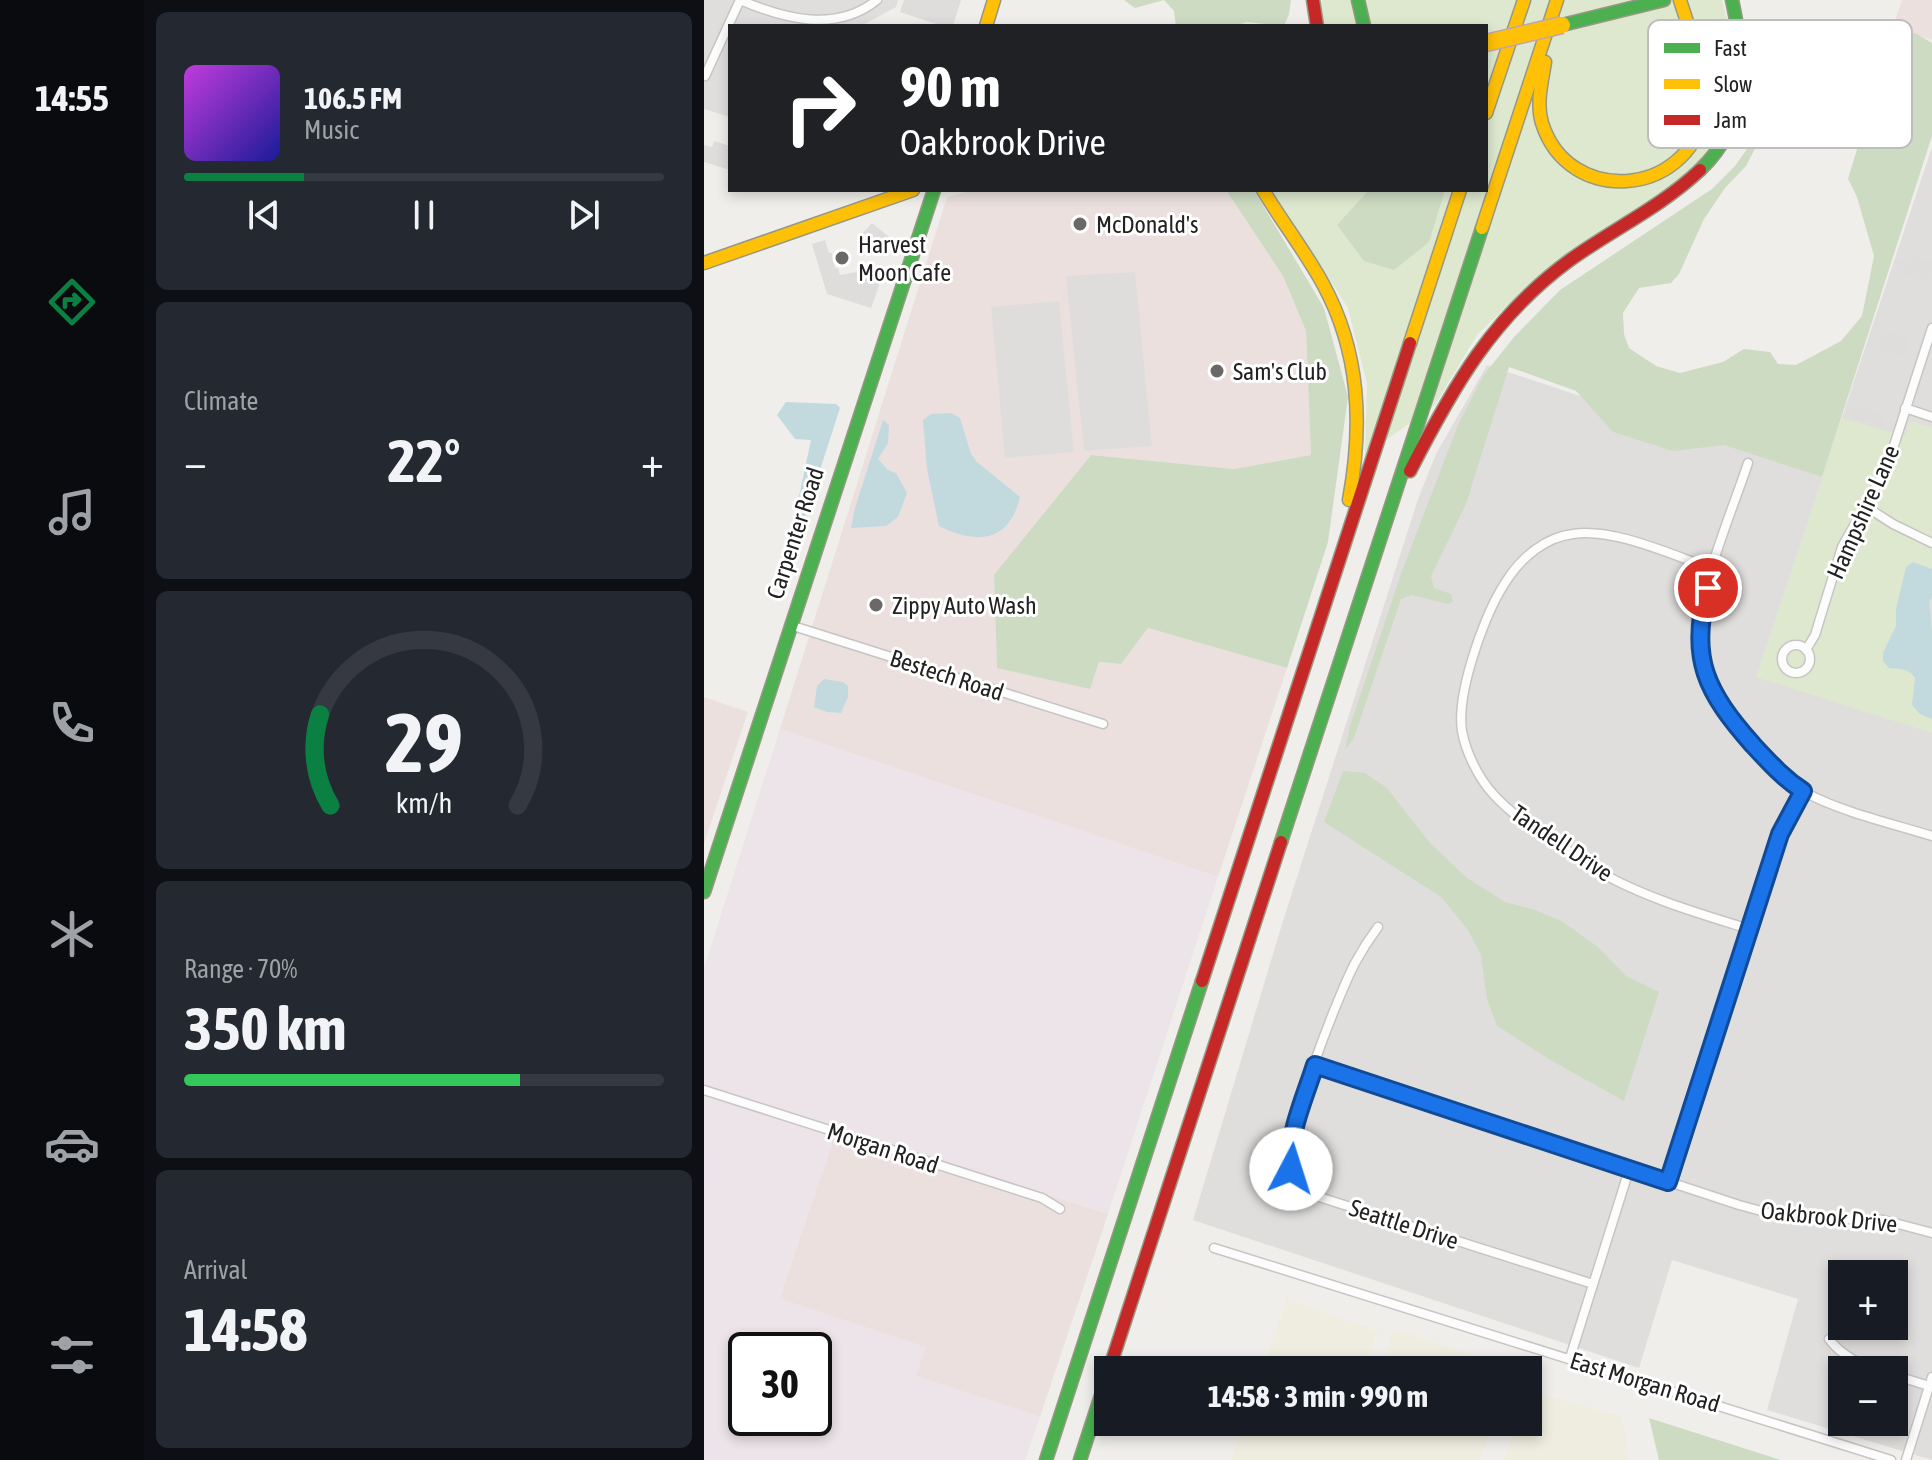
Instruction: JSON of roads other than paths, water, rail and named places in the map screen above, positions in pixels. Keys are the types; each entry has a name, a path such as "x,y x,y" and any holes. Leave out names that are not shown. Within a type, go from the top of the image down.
{"main road":[{"path":"987,24 994,0"},
{"path":"1313,0 1317,24"},
{"path":"1358,0 1364,24"},
{"path":"1512,42 1516,0"},
{"path":"1488,108 1524,0"},
{"path":"1488,42 1557,13 1664,0"},
{"path":"1680,0 1685,20"},
{"path":"1732,0 1736,20"},
{"path":"1557,13 1540,94 1542,123 1560,157 1582,172 1608,182 1625,183 1658,175 1673,166 1689,148"},
{"path":"1114,1356 1387,515 1557,13"},
{"path":"1387,515 1447,396 1473,355 1505,316 1548,276 1681,188 1703,169 1719,148"},
{"path":"704,263 907,192"},
{"name":"Carpenter Road","path":"704,892 933,192"},
{"path":"1264,192 1323,284 1338,314 1359,399 1358,457 1328,593"},
{"path":"1046,1460 1459,192"},
{"path":"1080,1460 1094,1417"},
{"path":"1087,1460 1093,1420"}],"street":[{"path":"729,24 740,0 802,23 847,17 877,0"},
{"path":"705,76 728,26"},
{"name":"Hampshire Lane","path":"1806,650 1815,635 1842,547 1887,467 1932,328"},
{"path":"1905,408 1932,417"},
{"path":"1748,463 1702,606 1699,637 1705,675 1717,702 1783,778 1803,791 1831,805 1932,836"},
{"path":"1865,506 1932,543"},
{"name":"Tandell Drive","path":"1713,569 1604,535 1573,533 1549,541 1527,556 1508,577 1491,611 1463,695 1462,731 1471,759 1493,794 1524,822 1607,876 1668,903 1749,929"},
{"name":"Bestech Road","path":"790,625 1103,724"},
{"path":"1668,1182 1780,834 1803,791"},
{"name":"Seattle Drive","path":"1378,927 1365,945 1345,986 1315,1065 1294,1133 1290,1157 1297,1181 1316,1196 1593,1284"},
{"name":"Oakbrook Drive","path":"1315,1065 1629,1170 1776,1215 1883,1220 1932,1233"},
{"name":"Morgan Road","path":"704,1090 1042,1198 1060,1209"},
{"path":"1570,1358 1629,1170"},
{"name":"East Morgan Road","path":"1214,1248 1891,1460"},
{"path":"1830,1340 1845,1356"},
{"path":"1906,1460 1931,1382 1908,1378"}],"water":[{"path":"786,402 836,404 840,408 799,535 792,529 811,440 795,439 777,415"},
{"path":"951,413 960,418 971,454 977,462 1020,497 1008,524 989,536 965,536 939,526 927,469 923,420 931,414"},
{"path":"883,420 889,425 888,443 878,459 888,470 896,473 907,493 898,517 886,526 851,528 855,508"},
{"path":"1913,562 1932,569 1932,598 1929,602 1932,719 1920,714 1912,705 1915,678 1912,674 1889,668 1883,661 1883,653 1896,626 1896,609 1906,567"},
{"path":"824,679 843,682 848,686 848,697 841,713 814,707 817,686"}],"place":[{"name":"McDonald's","path":"1080,224"},
{"name":"Harvest Moon Cafe","path":"842,258"},
{"name":"Sam's Club","path":"1217,371"},
{"name":"Zippy Auto Wash","path":"876,605"}]}
